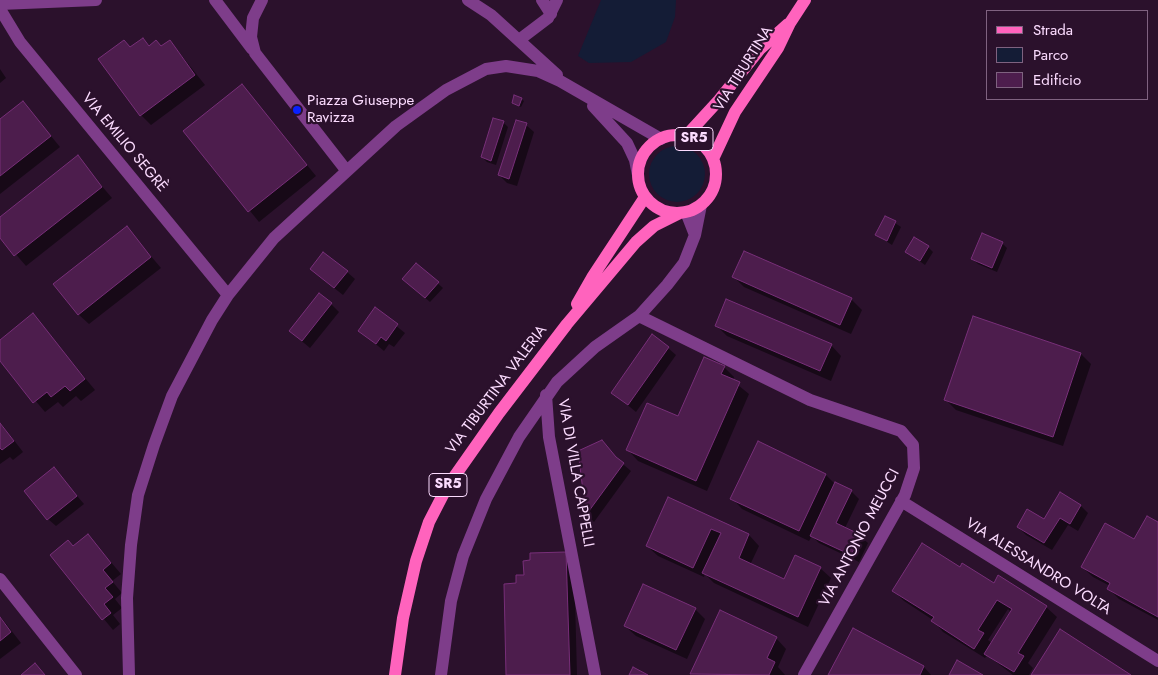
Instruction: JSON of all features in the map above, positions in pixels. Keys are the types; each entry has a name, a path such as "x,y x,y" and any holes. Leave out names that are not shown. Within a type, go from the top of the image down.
{"main road":[{"name":"VIA TIBURTINA","path":"701,205 709,196 715,184 716,172 713,159 735,112 778,48 790,23 806,0"},
{"name":"VIA TIBURTINA","path":"686,136 719,100 765,43 790,23"},
{"name":"SR5","path":"638,175 644,153 651,145 673,135 686,136 697,140 707,149 713,159"},
{"path":"638,175 645,196 660,209 683,212"},
{"name":"VIA TIBURTINA VALERIA","path":"567,324 593,276 645,196"},
{"name":"SR5","path":"683,212 701,205"},
{"name":"VIA TIBURTINA VALERIA","path":"395,675 409,590 424,534 434,511 457,471 567,324 636,242 654,226 683,212"}],"street":[{"path":"0,4 24,1 96,0"},
{"path":"215,0 346,170"},
{"path":"255,53 251,37 253,18 262,0"},
{"path":"468,0 491,14 601,113 625,140 635,160 638,175"},
{"path":"542,0 551,14"},
{"path":"519,40 551,14 557,0"},
{"name":"VIA EMILIO SEGRÈ","path":"0,9 20,42 228,295"},
{"path":"129,675 127,598 131,545 138,495 154,445 172,396 206,331 228,295 274,238 346,170 412,114 461,81 486,69 506,66 527,68 568,85 661,139"},
{"path":"546,395 594,347 638,316 677,272 688,254 695,235 701,205"},
{"path":"683,212 695,235"},
{"name":"VIA ANTONIO MEUCCI","path":"638,316 810,400 901,431 914,444 914,468 901,501 804,675"},
{"name":"VIA DI VILLA CAPPELLI","path":"441,675 451,600 467,544 501,469 546,395"},
{"name":"VIA DI VILLA CAPPELLI","path":"546,395 549,437 595,675"},
{"name":"VIA ALESSANDRO VOLTA","path":"901,501 1158,662"},
{"path":"0,579 76,675"}],"green space":[{"path":"601,0 676,0 675,17 666,42 631,62 589,63 578,56"},
{"path":"671,146 683,146 693,150 701,158 705,174 701,190 693,198 683,202 671,202 661,198 653,190 649,180 649,168 653,158 661,150"}],"building":[{"path":"143,38 149,46 156,40 161,46 170,40 195,75 140,116 98,59 124,40 130,47"},
{"path":"242,84 307,165 248,212 183,131"},
{"path":"514,95 522,98 519,106 512,103"},
{"path":"23,101 51,136 0,176 0,119"},
{"path":"493,118 504,121 491,161 481,157"},
{"path":"516,120 527,123 509,179 498,175"},
{"path":"78,155 102,187 14,256 0,238 0,217"},
{"path":"885,216 896,221 887,241 875,235"},
{"path":"127,226 151,257 78,315 53,284"},
{"path":"982,233 1003,242 992,268 971,259"},
{"path":"914,237 929,246 920,261 905,252"},
{"path":"744,251 852,298 840,325 732,277"},
{"path":"323,252 348,271 334,288 310,269"},
{"path":"416,263 439,282 425,298 402,279"},
{"path":"319,293 332,303 302,341 289,331"},
{"path":"726,299 832,344 820,371 715,326"},
{"path":"375,307 398,324 386,341 381,337 376,344 358,331"},
{"path":"33,313 85,379 70,391 65,386 51,397 47,392 33,403 0,361 0,340"},
{"path":"973,316 1081,353 1053,437 944,400"},
{"path":"652,334 669,347 628,405 611,393"},
{"path":"704,357 725,366 721,374 740,382 696,481 626,450 647,403 678,416"},
{"path":"0,423 14,441 2,450 0,448"},
{"path":"602,440 616,457 624,463 586,515 578,451"},
{"path":"758,441 826,474 799,531 730,499"},
{"path":"54,467 77,496 47,520 24,491"},
{"path":"835,482 852,490 836,523 861,535 851,555 810,536"},
{"path":"1060,492 1081,505 1070,524 1060,518 1044,543 1017,527 1027,509 1044,519"},
{"path":"668,497 749,534 739,558 784,579 795,555 821,567 798,617 702,573 721,533 711,529 693,568 646,546"},
{"path":"1147,516 1158,522 1158,617 1107,589 1110,583 1081,567 1105,523 1134,539"},
{"path":"88,534 111,563 103,570 113,582 105,588 113,597 104,604 111,613 102,620 50,555 68,540 73,546"},
{"path":"922,543 960,567 962,563 994,583 998,575 1047,606 1018,653 1024,656 1014,672 984,654 1012,609 997,600 978,630 984,633 974,649 931,621 934,617 892,591"},
{"path":"566,552 570,675 506,675 504,584 516,583 516,575 524,575 523,561 530,560 530,553"},
{"path":"643,584 696,608 676,650 624,626"},
{"path":"720,610 777,637 767,658 775,662 769,675 690,674"},
{"path":"0,617 11,632 0,641"},
{"path":"853,628 924,666 920,675 828,675"},
{"path":"1060,629 1131,675 1031,675"},
{"path":"957,660 983,675 949,675"},
{"path":"35,663 45,675 21,675"},
{"path":"633,667 648,675 629,675"}],"place":[{"name":"Piazza Giuseppe Ravizza","path":"297,110"}]}
